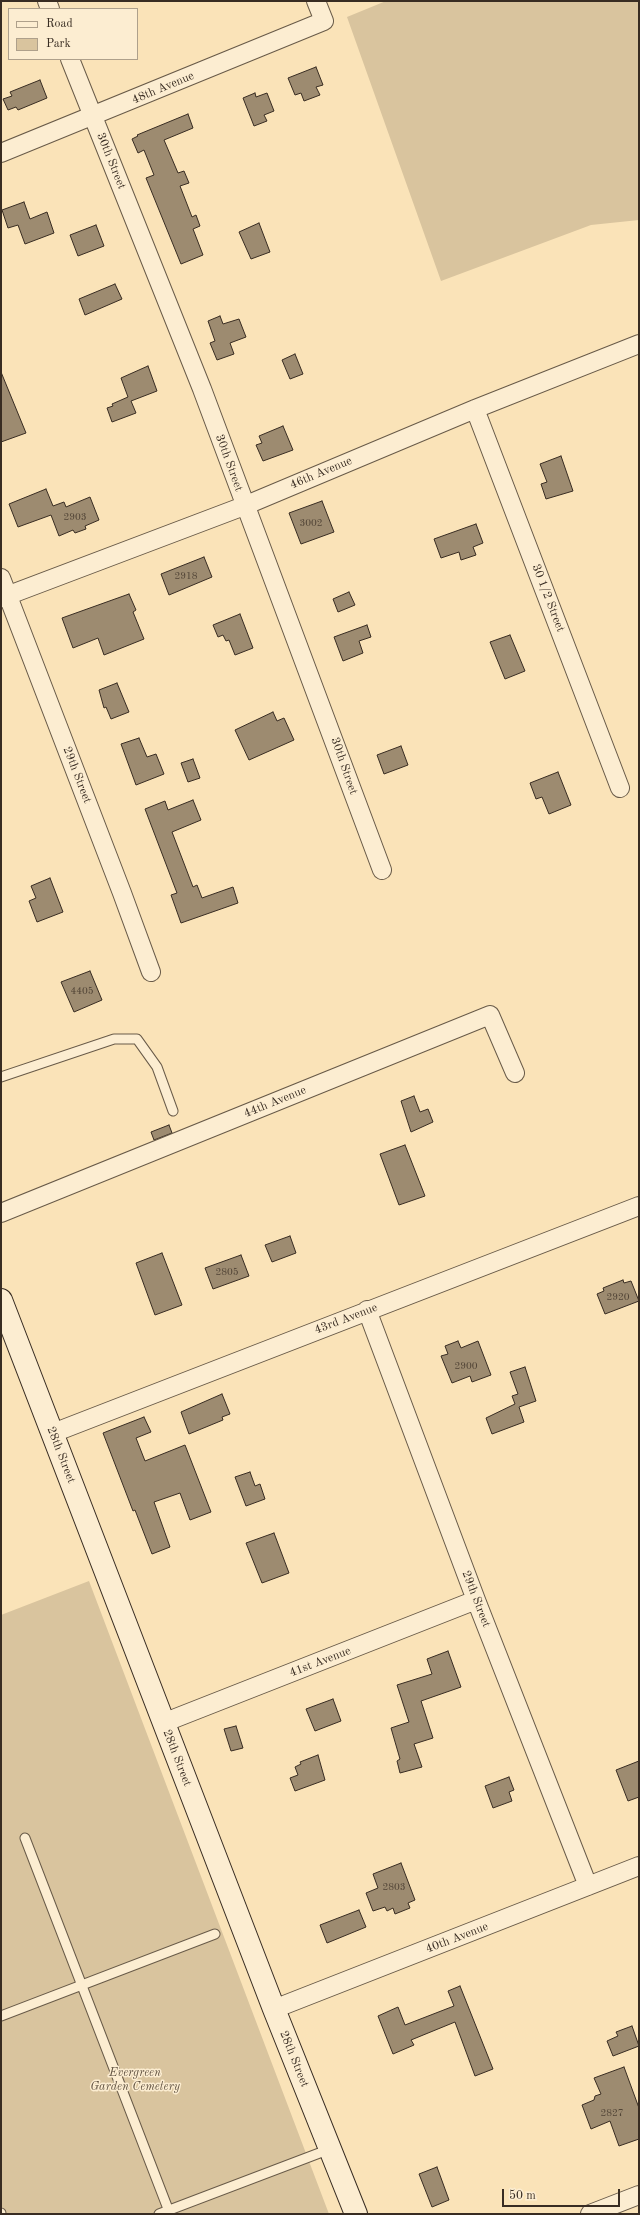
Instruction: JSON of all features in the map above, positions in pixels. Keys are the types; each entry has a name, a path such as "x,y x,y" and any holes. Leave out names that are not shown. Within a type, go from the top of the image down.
{"main road":[{"name":"28th Street","path":"1,1300 274,2010 356,2214"}],"street":[{"name":"48th Avenue","path":"1,153 324,21 316,1"},
{"name":"30th Street","path":"70,60 202,389 244,506 336,743 382,870"},
{"name":"46th Avenue","path":"4,597 244,506 475,409 639,344"},
{"name":"30 1/2 Street","path":"475,409 620,788"},
{"name":"29th Street","path":"1,578 4,597 122,893 151,972"},
{"name":"44th Avenue","path":"1,1213 490,1015 515,1073"},
{"name":"43rd Avenue","path":"53,1433 639,1206"},
{"name":"29th Street","path":"368,1310 476,1600 588,1886"},
{"name":"41st Avenue","path":"163,1723 476,1600"},
{"name":"40th Avenue","path":"274,2010 639,1866"},
{"path":"590,2214 639,2195"}],"lane":[{"path":"1,1077 114,1039 137,1039 157,1067 173,1111"},
{"path":"25,1838 170,2212"},
{"path":"1,2016 215,1934"},
{"path":"159,2214 170,2212 330,2149"}],"green space":[{"path":"386,1 639,1 639,220 591,225 441,281 347,17"},
{"name":"Evergreen Garden Cemetery","path":"89,1581 329,2214 1,2214 1,1615"}],"building":[{"path":"316,67 323,85 316,87 320,95 304,101 301,93 295,95 288,78"},
{"path":"40,80 47,98 18,110 16,107 8,110 3,99 12,96 10,92"},
{"path":"255,93 256,97 267,93 274,111 264,115 267,121 254,126 243,98"},
{"path":"188,114 193,128 164,140 178,173 184,171 189,183 180,186 192,217 196,215 200,226 193,229 203,255 181,264 146,178 154,175 144,150 138,153 132,139 138,136 137,135"},
{"path":"24,202 30,219 47,212 54,233 25,244 18,225 8,228 2,210"},
{"path":"259,223 270,252 251,259 239,232"},
{"path":"96,225 104,246 78,256 70,235"},
{"path":"115,284 122,299 85,315 79,299"},
{"path":"220,316 223,324 239,319 246,337 230,343 234,354 217,360 210,343 215,341 208,321"},
{"path":"295,354 303,374 290,379 282,360"},
{"path":"148,366 157,391 131,401 136,413 112,422 107,408 113,406 112,404 128,397 121,378"},
{"path":"1,372 26,433 1,442"},
{"path":"283,426 293,450 263,461 256,445 262,443 259,436"},
{"path":"561,456 573,491 546,499 541,484 547,482 540,464"},
{"path":"46,489 53,506 64,502 66,507 90,497 99,520 85,526 86,529 75,533 73,530 59,536 51,515 18,527 9,504"},
{"path":"322,501 334,532 301,544 289,513"},
{"path":"476,524 483,543 473,547 476,555 461,560 459,552 441,558 434,539"},
{"path":"204,557 212,577 169,595 161,574"},
{"path":"349,592 355,605 338,612 333,599"},
{"path":"129,594 136,610 133,612 144,639 104,655 98,638 73,648 62,618"},
{"path":"240,614 253,648 235,655 229,640 226,641 223,635 218,637 213,625"},
{"path":"367,625 371,637 359,641 363,653 343,661 334,637"},
{"path":"510,635 525,671 505,679 490,642"},
{"path":"117,683 129,712 111,719 106,707 104,708 99,690"},
{"path":"273,712 277,721 284,718 294,740 249,760 235,730"},
{"path":"139,738 147,757 156,754 164,774 136,785 121,744"},
{"path":"401,746 408,765 384,774 377,755"},
{"path":"193,759 200,778 188,782 181,763"},
{"path":"558,772 571,805 549,814 542,797 536,799 530,783"},
{"path":"193,800 201,820 172,832 193,887 197,885 202,898 233,887 238,903 181,923 171,895 177,893 145,809 165,801 168,810"},
{"path":"50,878 63,912 37,922 29,901 36,898 31,886"},
{"path":"90,971 102,1000 74,1012 61,982"},
{"path":"414,1096 420,1112 428,1109 433,1122 411,1132 401,1101"},
{"path":"169,1125 172,1133 154,1140 151,1132"},
{"path":"405,1145 425,1196 399,1205 380,1154"},
{"path":"290,1236 296,1253 272,1262 265,1245"},
{"path":"162,1253 182,1305 155,1315 136,1263"},
{"path":"241,1255 249,1276 213,1289 205,1268"},
{"path":"623,1280 624,1283 631,1281 639,1301 605,1314 597,1294 604,1291 603,1288"},
{"path":"458,1341 461,1348 478,1341 491,1375 472,1382 470,1376 452,1383 441,1356 448,1354 445,1346"},
{"path":"525,1367 536,1401 519,1407 524,1422 492,1434 486,1418 515,1404 512,1396 518,1394 510,1372"},
{"path":"222,1394 230,1414 222,1417 223,1420 189,1434 181,1412"},
{"path":"144,1417 151,1432 136,1438 145,1461 185,1445 211,1512 190,1520 180,1493 154,1502 170,1547 152,1554 135,1510 133,1511 103,1433"},
{"path":"250,1472 255,1486 260,1484 265,1499 246,1506 235,1477"},
{"path":"274,1533 289,1573 262,1583 246,1543"},
{"path":"448,1651 461,1687 421,1701 433,1738 414,1744 422,1767 400,1773 397,1761 400,1759 391,1728 409,1722 397,1685 432,1674 427,1659"},
{"path":"333,1699 341,1721 315,1731 306,1709"},
{"path":"236,1726 243,1748 231,1751 224,1729"},
{"path":"318,1755 325,1780 295,1791 290,1778 298,1775 295,1767 301,1764 300,1762"},
{"path":"639,1761 639,1797 628,1801 616,1770"},
{"path":"509,1777 514,1790 509,1792 512,1801 493,1808 485,1786"},
{"path":"401,1863 415,1900 408,1903 410,1908 395,1914 393,1908 387,1911 385,1907 373,1911 366,1893 378,1888 373,1874"},
{"path":"359,1910 366,1927 327,1943 320,1925"},
{"path":"460,1986 493,2069 475,2076 455,2022 411,2040 414,2045 393,2054 378,2016 398,2007 405,2025 454,2006 448,1991"},
{"path":"632,2026 639,2046 613,2056 607,2041 618,2036 616,2032"},
{"path":"624,2067 639,2108 639,2139 619,2146 610,2121 591,2129 582,2105 594,2100 595,2096 601,2094 594,2078"},
{"path":"437,2167 449,2200 432,2207 419,2174"}]}
